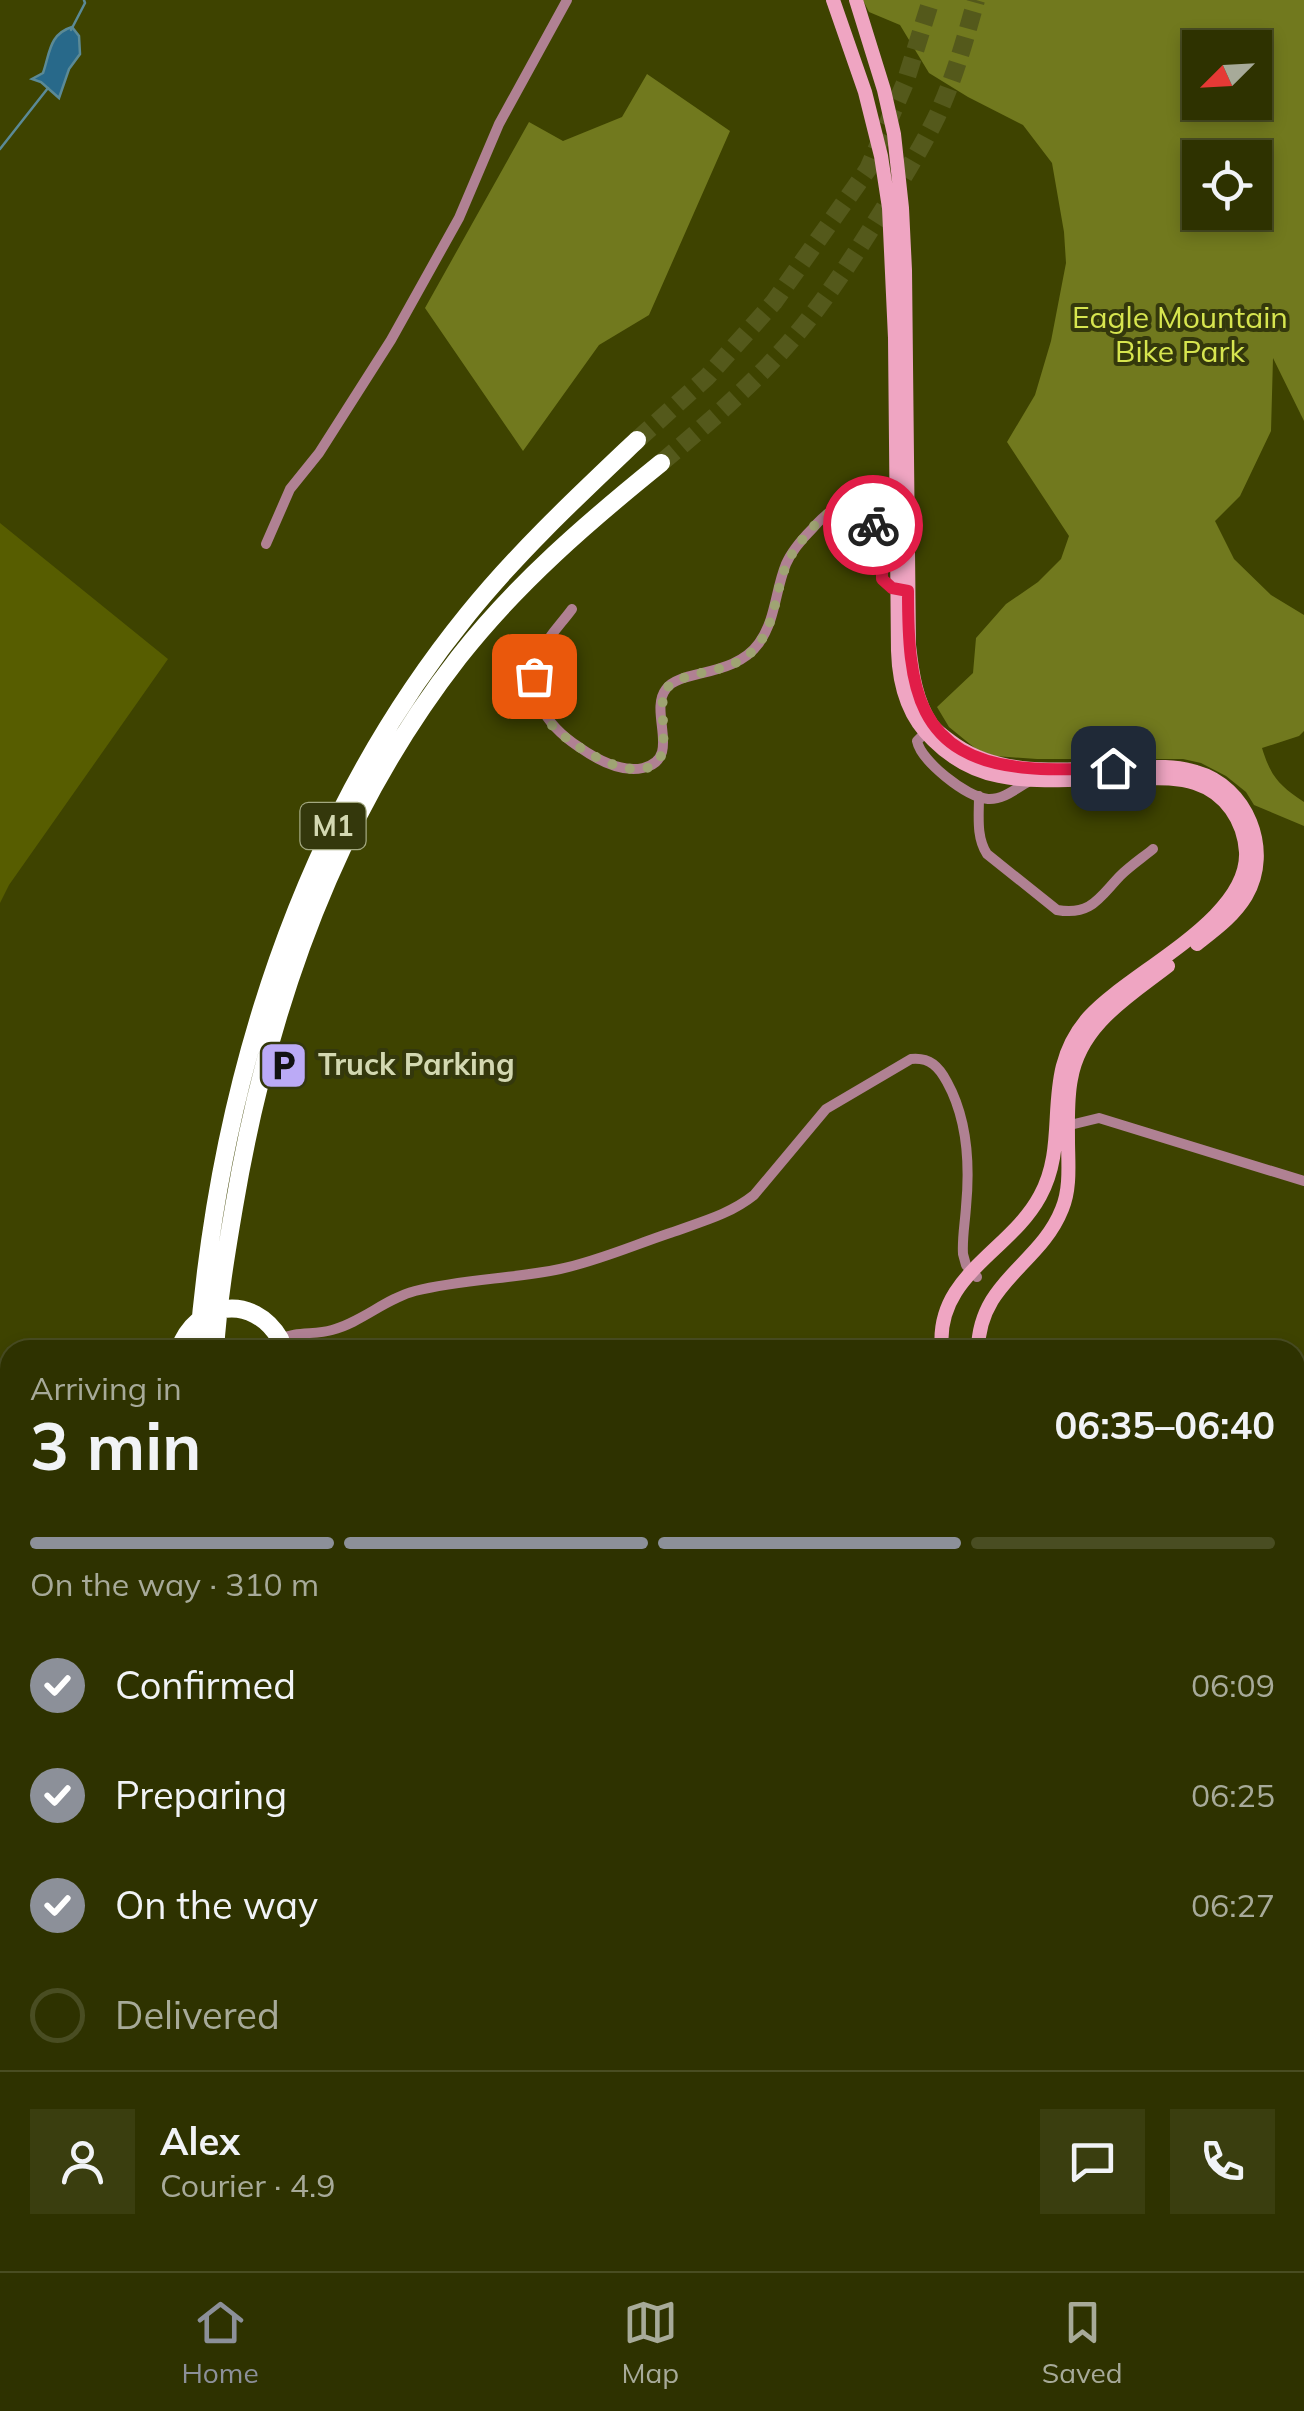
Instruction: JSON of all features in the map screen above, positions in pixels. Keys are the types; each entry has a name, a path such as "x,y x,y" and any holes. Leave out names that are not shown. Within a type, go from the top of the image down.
{"highway":[{"name":"M1","path":"216,1340 212,1299 219,1183 251,1043 297,906 337,818 401,707 466,616 530,544 638,440"},
{"name":"M1","path":"199,1340 270,1042 317,905 357,818 422,708 491,619 558,550 661,463"},
{"path":"183,1340 192,1326 208,1314 239,1309 256,1314 269,1324 277,1340"}],"main road":[{"path":"833,0 891,170 905,256 903,590 914,681 929,730 941,748 973,768 998,776 1156,778 1195,783 1231,807 1242,829 1246,856 1237,889 1215,917 1102,1004 1072,1039 1060,1075 1067,1187 1063,1207 1050,1233 991,1301 982,1318 979,1340"},
{"path":"856,0 894,134 891,170"},
{"path":"929,730 972,756 1009,766 1172,768 1197,772 1218,781 1238,800 1254,826 1257,857 1248,894 1233,914 1111,1010 1093,1029 1078,1052 1062,1127 1038,1200 948,1304 941,1340"}],"street":[{"path":"266,544 290,489 319,453 391,340 449,236 499,124 567,0"},
{"path":"572,609 536,662 535,692 540,708 549,723 590,754 609,763 639,769 654,764 662,754 660,708 664,691 676,681 726,668 752,651 766,632 791,554 833,509 857,502 864,510 879,537 882,579 903,590"},
{"path":"929,730 917,741 923,755 948,779 979,796 988,799 1005,795 1033,778"},
{"path":"979,796 981,845 997,864 1057,910 1070,912 1093,904 1153,849"},
{"path":"295,1340 334,1330 406,1293 456,1282 560,1269 714,1219 754,1195 826,1109 900,1064 920,1058 940,1068 960,1110 968,1168 963,1254 973,1273"},
{"path":"1062,1127 1098,1118 1304,1181"}],"shaded area":[{"path":"0,523 168,659 0,903"}],"green space":[{"name":"Eagle Mountain Bike Park","path":"863,0 1304,0 1304,421 1273,358 1271,431 1240,496 1215,521 1234,559 1271,595 1304,615 1304,731 1262,748 1277,780 1304,802 1304,826 1254,805 1246,792 1226,776 1201,763 1183,759 995,756 976,749 949,727 937,707 973,673 976,638 1006,604 1038,582 1061,559 1069,536 1007,442 1035,395 1051,341 1066,263 1052,163 1023,125 929,73 900,25 869,12"},
{"path":"647,74 730,131 649,315 599,345 523,451 425,308 529,122 563,141 622,117"}],"water":[{"path":"72,27 79,36 80,54 69,69 59,98 32,79 43,73 55,39"}],"waterway":[{"path":"71,30 84,0"},
{"path":"0,149 48,88"}],"tunnel":[{"path":"637,440 707,377 774,302 868,169 905,83 931,0"},
{"path":"661,463 764,370 841,274 937,116 976,0"}],"way so far":[{"path":"534,676 540,708 561,734 609,763 630,769 654,764 662,754 660,708 664,691 676,681 726,668 752,651 770,622 791,554 818,522 833,509 857,502 873,525"}],"place":[{"name":"Truck Parking","path":"283,1065"}],"route":[{"path":"873,525 881,547 882,579 892,588 908,591 914,681 933,726 972,756 993,763 1034,769 1113,768"}]}
